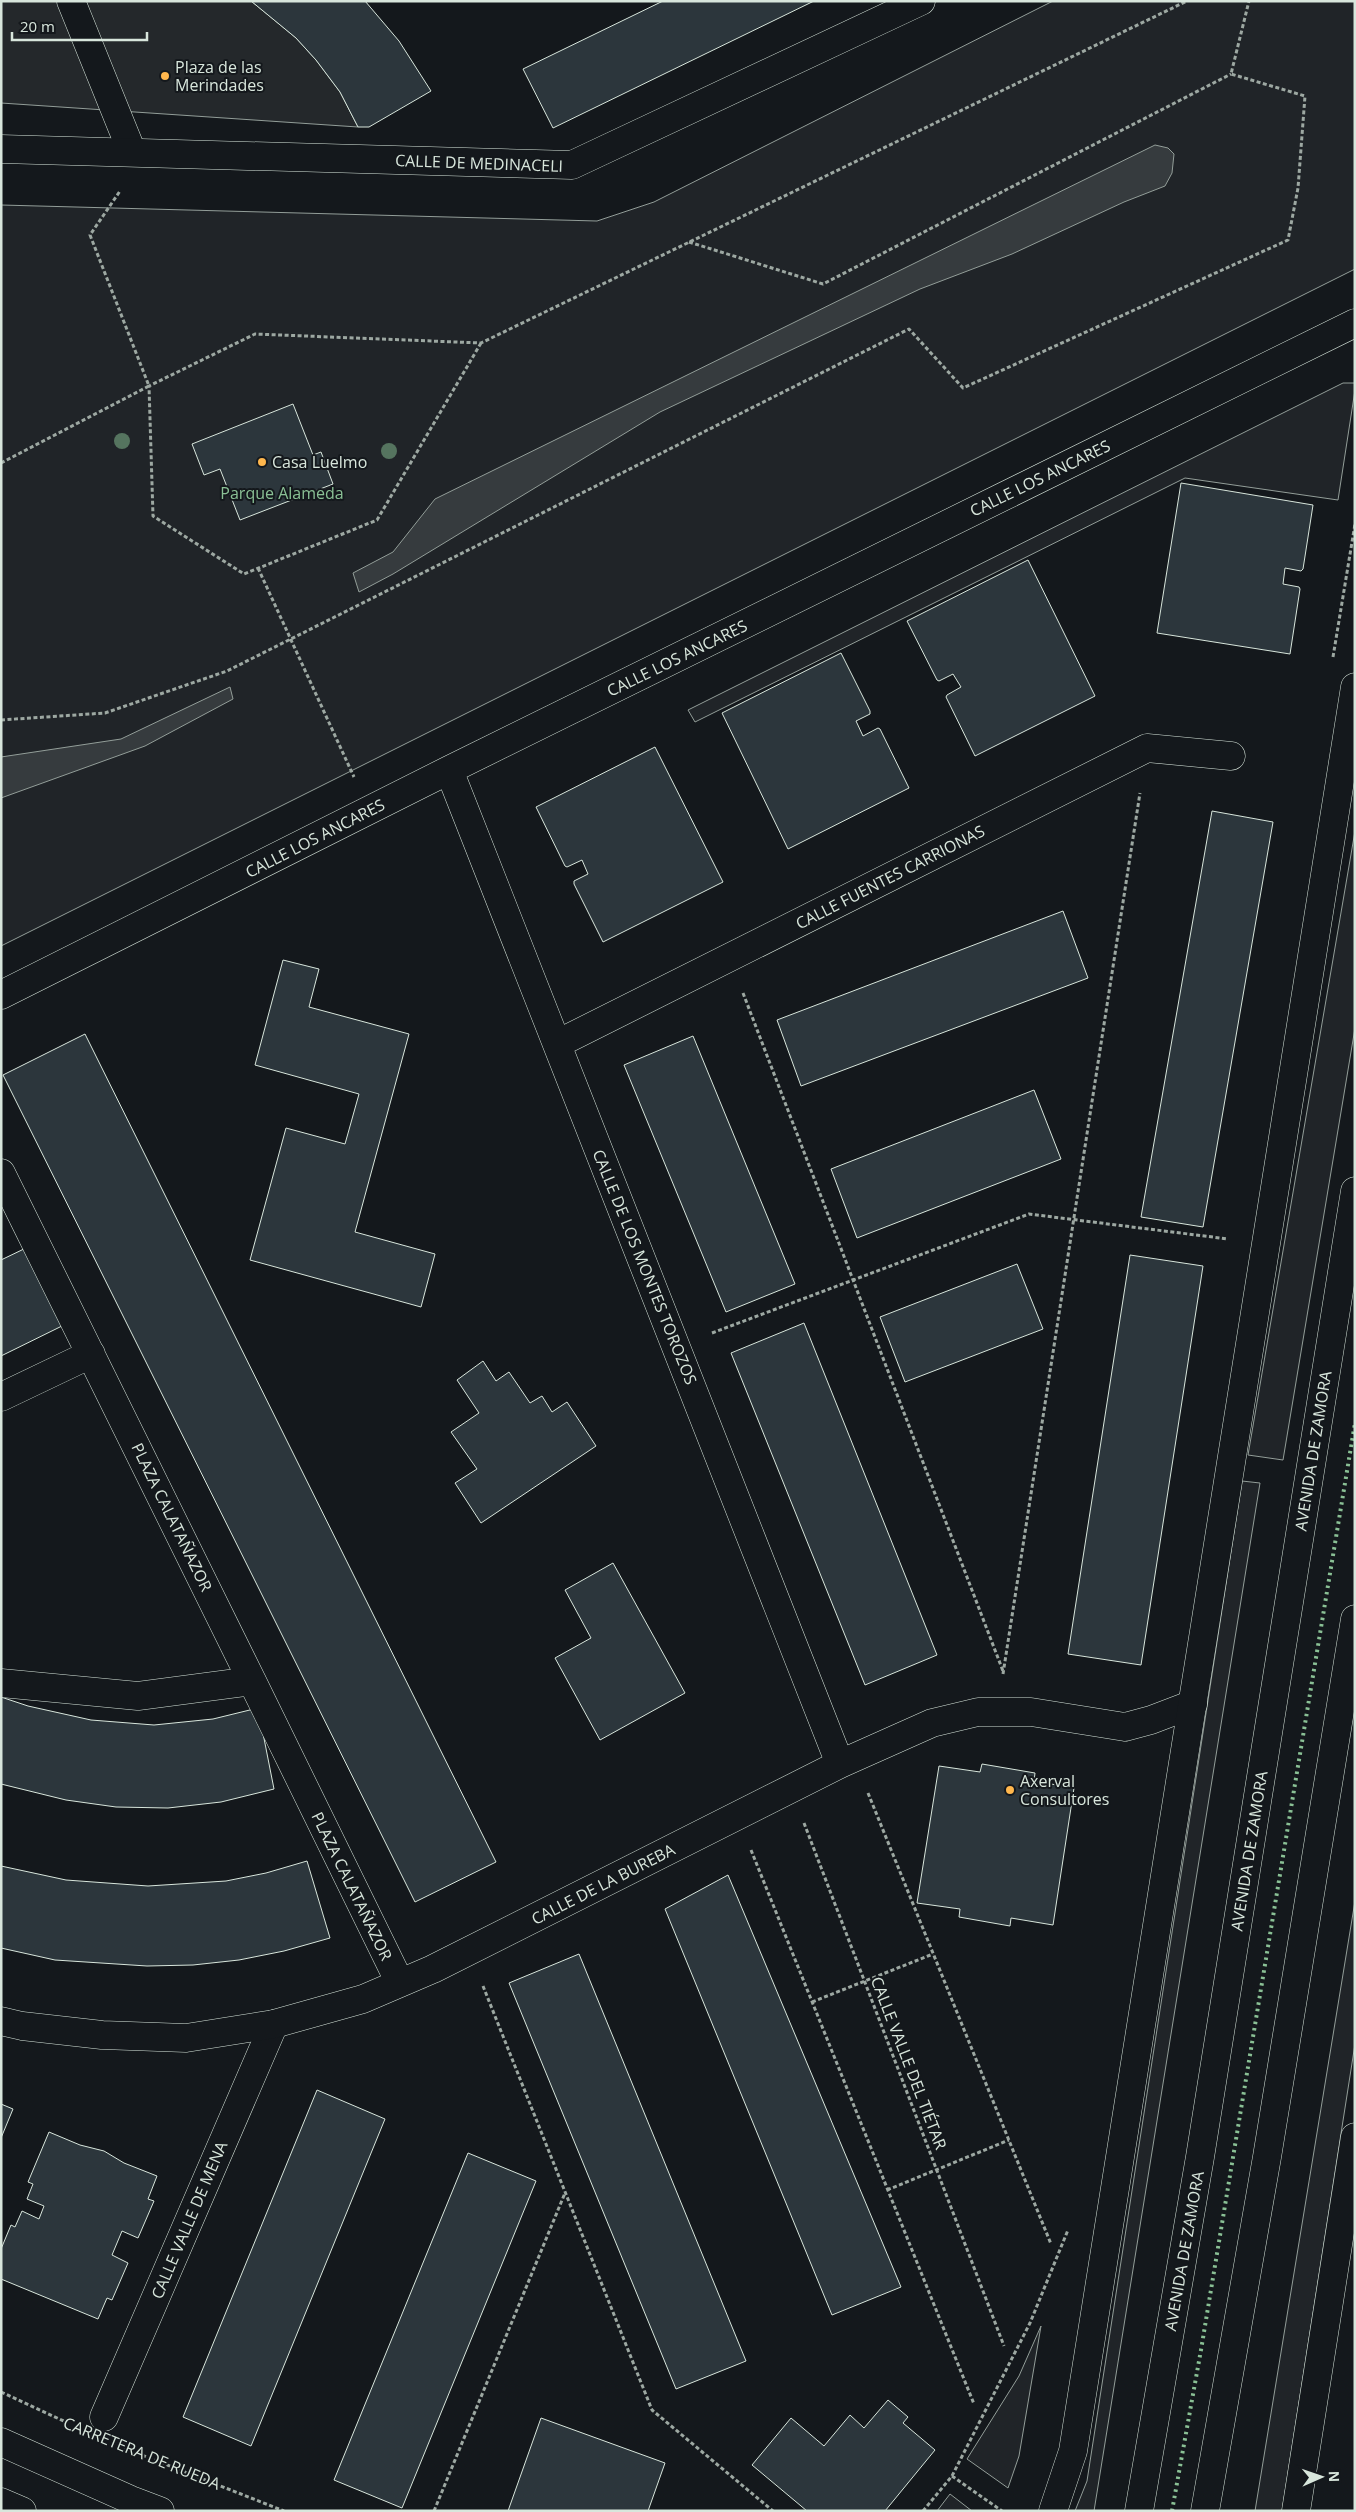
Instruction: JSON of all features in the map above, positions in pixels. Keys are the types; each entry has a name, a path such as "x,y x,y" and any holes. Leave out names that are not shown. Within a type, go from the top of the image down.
{"main road":[{"path":"71,1 132,152"},
{"name":"CALLE DE MEDINACELI","path":"1,149 572,165 921,1"},
{"name":"CALLE LOS ANCARES","path":"1,995 449,770 1355,323"},
{"path":"1053,2511 1073,2451 1355,687"},
{"path":"1147,748 1231,756"},
{"name":"CALLE FUENTES CARRIONAS","path":"557,1044 1147,748"},
{"name":"CALLE DE LOS MONTES TOROZOS","path":"449,770 676,1347 847,1761"},
{"name":"PLAZA CALATAÑAZOR","path":"1,1173 400,1983"},
{"name":"AVENIDA DE ZAMORA","path":"1139,2511 1200,2157 1355,1191"},
{"path":"1,1397 91,1354"},
{"path":"1205,2511 1268,2157 1355,1619"},
{"path":"1,1683 138,1696 252,1681"},
{"name":"CALLE DE LA BUREBA","path":"1,2021 22,2026 102,2035 186,2038 274,2024 363,1999 400,1983 469,1951 847,1761 932,1723 978,1712 1032,1712 1125,1727 1151,1720 1193,1704"},
{"name":"CALLE VALLE DE MENA","path":"104,2417 274,2024"},
{"path":"1296,2511 1355,2137"},
{"path":"1,2442 160,2511"},
{"path":"1,2502 22,2511"}],"path":[{"path":"1,463 149,386 255,334 481,343 1187,1"},
{"path":"1231,74 1250,1"},
{"path":"1,720 105,713 228,671 909,329 963,388 1288,240 1298,188 1305,96 1231,74 823,284 689,242"},
{"path":"132,152 131,174 90,235 149,386 153,516 244,574 377,520 481,343"},
{"path":"258,568 369,811"},
{"path":"997,1712 1147,748"},
{"path":"729,957 854,1278 1003,1672"},
{"path":"676,1347 854,1278 1029,1214 1231,1239"},
{"path":"847,1761 933,1954 1051,2244"},
{"name":"CALLE VALLE DEL TIÉTAR","path":"791,1789 1004,2346"},
{"path":"738,1816 974,2404"},
{"path":"469,1951 652,2410 773,2511"},
{"path":"812,2002 933,1954"},
{"path":"887,2190 1009,2140"},
{"path":"434,2511 565,2193"},
{"path":"923,2511 952,2476 1030,2323 1070,2224"},
{"name":"CARRETERA DE RUEDA","path":"1,2392 70,2424"},
{"name":"CARRETERA DE RUEDA","path":"123,2447 284,2511"},
{"path":"952,2476 1002,2511"}],"green space":[{"name":"Parque Alameda","path":"1053,1 1355,1 1355,269 1,946 1,205 597,221 654,202"},
{"path":"1343,383 1355,383 1355,390 1338,500 1185,478 695,722 688,710"},
{"path":"1355,831 1355,1028 1283,1460 1248,1455"},
{"path":"1242,1481 1260,1483 1094,2511 1075,2511 1087,2481"},
{"path":"1355,1901 1355,2044 1282,2511 1255,2511"},
{"path":"1041,2326 1019,2456 1008,2488 967,2459 1019,2376"},
{"path":"950,2494 972,2511 937,2511"}],"shaded area":[{"name":"Plaza de las Merindades","path":"1,1 251,1 296,38 316,60 340,92 358,127 1,103"},
{"path":"1155,145 1168,148 1174,154 1172,173 1165,186 1124,202 1012,254 920,289 660,412 393,574 359,592 353,573 393,552 435,499"},
{"path":"230,687 233,699 145,746 1,798 1,757 121,739"}],"building":[{"path":"251,1 365,1 399,41 431,91 369,127 358,127 340,92 316,60 296,38"},
{"path":"663,1 814,1 553,128 523,69"},
{"name":"Casa Luelmo","path":"293,404 313,455 321,452 333,484 240,520 220,469 204,475 192,444"},
{"path":"1181,483 1313,505 1303,569 1301,571 1285,568 1283,584 1299,587 1300,589 1290,654 1157,633"},
{"path":"1028,560 1095,696 975,756 946,697 961,687 953,674 939,681 937,680 907,621"},
{"path":"841,653 870,711 870,714 856,721 863,736 878,728 880,729 909,788 788,849 722,713"},
{"path":"655,747 723,882 603,942 574,884 574,881 588,874 582,860 567,867 565,866 536,807"},
{"path":"1212,811 1273,822 1203,1227 1141,1217"},
{"path":"1063,911 1088,978 801,1086 777,1020"},
{"path":"283,960 319,969 309,1007 409,1034 355,1232 435,1254 421,1307 250,1260 286,1128 345,1144 359,1094 255,1065"},
{"path":"85,1034 496,1862 415,1902 3,1075"},
{"path":"693,1036 795,1284 726,1312 624,1065"},
{"path":"1034,1090 1061,1159 857,1238 831,1169"},
{"path":"28,1247 66,1324 1,1356 1,1260"},
{"path":"1130,1255 1203,1266 1141,1665 1068,1654"},
{"path":"1017,1264 1043,1329 905,1382 880,1317"},
{"path":"804,1323 937,1655 865,1685 731,1353"},
{"path":"483,1361 496,1381 509,1372 530,1403 542,1396 552,1412 567,1402 596,1446 481,1523 455,1483 477,1469 451,1432 479,1413 457,1380"},
{"path":"613,1563 685,1693 600,1740 555,1658 591,1638 565,1590"},
{"path":"1,1697 28,1706 91,1720 154,1725 213,1719 258,1708 274,1789 221,1802 168,1808 116,1807 66,1800 1,1784"},
{"path":"982,1764 1035,1773 1034,1781 1074,1788 1053,1925 1011,1918 1010,1926 959,1917 960,1909 917,1903 939,1766 980,1772"},
{"path":"307,1861 330,1938 284,1951 239,1960 193,1965 147,1966 55,1960 1,1948 1,1866 66,1880 148,1886 226,1881 266,1873"},
{"path":"728,1875 901,2287 832,2315 665,1909"},
{"path":"579,1954 746,2361 676,2389 509,1983"},
{"path":"317,2090 385,2119 251,2446 183,2417"},
{"path":"1,2104 13,2109 1,2138"},
{"path":"49,2132 80,2145 104,2151 124,2163 157,2176 148,2199 154,2201 138,2238 122,2231 112,2255 128,2263 112,2300 107,2298 98,2319 1,2279 1,2249 11,2225 15,2227 22,2211 39,2219 44,2206 27,2199 33,2184 28,2182"},
{"path":"468,2153 536,2181 402,2508 334,2480"},
{"path":"888,2400 908,2417 903,2423 935,2450 885,2511 807,2511 752,2465 791,2418 824,2446 850,2415 864,2428"},
{"path":"541,2418 665,2463 648,2511 508,2511"}],"hedge":[{"path":"1172,2511 1201,2350 1355,1423"}],"place":[{"name":"Plaza de las Merindades","path":"165,76"},
{"name":"Casa Luelmo","path":"262,462"},
{"name":"Axerval Consultores","path":"1010,1790"}]}
